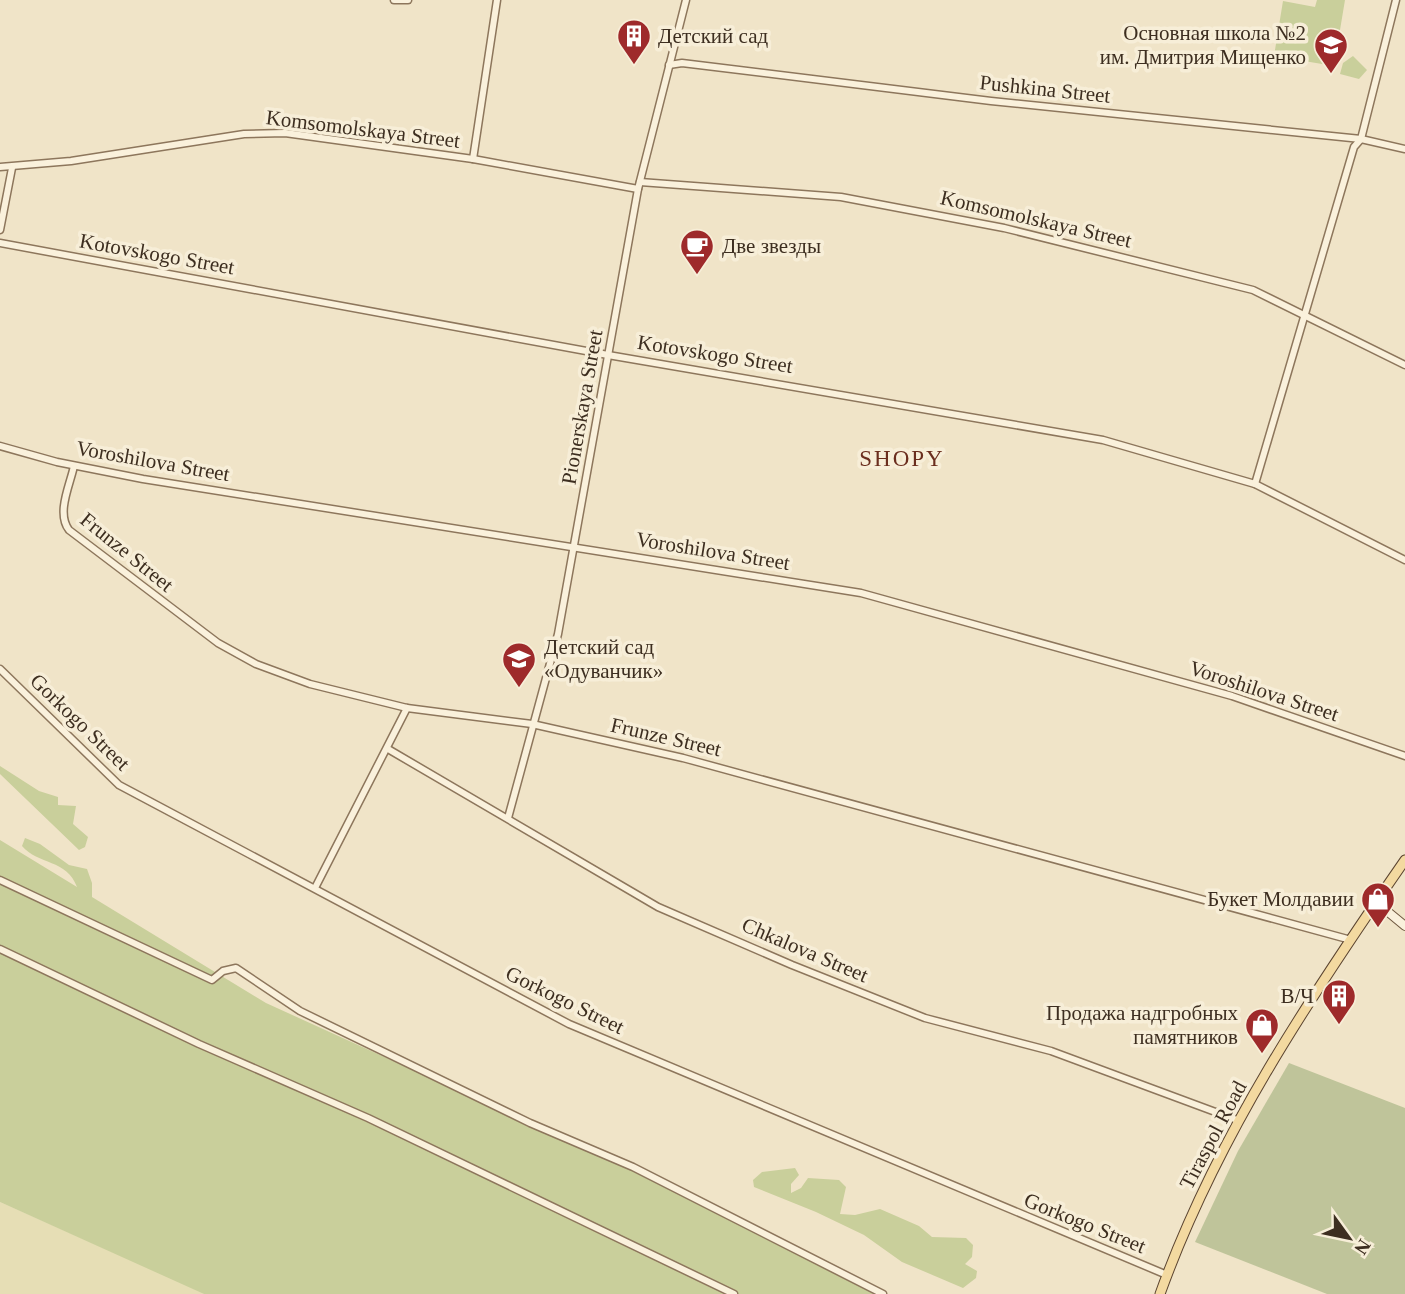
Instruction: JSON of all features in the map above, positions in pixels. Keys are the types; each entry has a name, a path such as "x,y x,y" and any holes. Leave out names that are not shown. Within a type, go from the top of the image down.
{"main road":[{"name":"Tiraspol Road","path":"1160,1294 1211,1171 1237,1120 1405,860"},
{"path":"1376,902 1405,926"}],"street":[{"path":"394,0 408,0"},
{"path":"473,159 497,0"},
{"name":"Pionerskaya Street","path":"508,818 558,634 639,185 686,0"},
{"path":"1255,484 1303,312 1354,147 1360,139 1396,0"},
{"path":"673,51 682,63"},
{"name":"Pushkina Street","path":"669,65 682,63 991,101 1360,139 1405,149"},
{"name":"Komsomolskaya Street","path":"0,167 12,168 268,133 473,159 639,185 841,197 933,212 1217,279 1253,290 1303,312 1405,365"},
{"path":"0,230 12,168"},
{"name":"Kotovskogo Street","path":"0,243 608,355 1103,440 1255,484 1405,560"},
{"name":"Voroshilova Street","path":"0,446 74,466 860,593 1232,696 1405,756"},
{"name":"Frunze Street","path":"74,466 63,512 65,525 188,623 256,664 331,690 407,708 532,724 813,792 1163,891 1352,940"},
{"name":"Gorkogo Street","path":"0,669 119,785 569,1024 1167,1275"},
{"path":"315,888 407,708"},
{"name":"Chkalova Street","path":"387,749 658,907 792,965 925,1018 1051,1051 1237,1120"},
{"path":"0,880 212,980 223,971 236,968 312,1017 519,1118 634,1167 883,1294"},
{"path":"0,949 198,1044 368,1118 734,1294"}],"shaded area":[{"path":"0,1202 180,1282 204,1294 0,1294"}],"green space":[{"path":"1317,0 1345,0 1334,66 1274,56 1283,1 1315,7"},
{"path":"1353,56 1367,70 1359,79 1340,74 1343,63"},
{"path":"0,766 39,791 58,797 58,805 76,806 73,824 88,837 85,847 79,850 0,774"},
{"path":"25,838 40,844 69,865 87,869 92,883 92,897 266,1003 639,1173 876,1294 204,1294 0,1202 0,840 77,887 66,871 22,846"},
{"path":"1289,1063 1405,1108 1405,1294 1327,1294 1195,1242 1238,1151"},
{"path":"795,1168 799,1175 791,1184 791,1193 801,1188 808,1178 839,1180 846,1187 840,1214 855,1215 880,1209 919,1226 932,1237 966,1238 973,1245 972,1257 965,1264 977,1271 976,1278 963,1288 902,1262 864,1235 754,1187 753,1180 762,1172"}],"place":[{"name":"Детский сад","path":"634,66"},
{"name":"Основная школа №2 им. Дмитрия Мищенко","path":"1331,75"},
{"name":"Две звезды","path":"697,276"},
{"name":"Детский сад «Одуванчик»","path":"519,689"},
{"name":"Букет Молдавии","path":"1378,929"},
{"name":"В/Ч","path":"1339,1026"},
{"name":"Продажа надгробных памятников","path":"1262,1055"}],"district":[{"name":"SHOPY","path":"902,458"}]}
